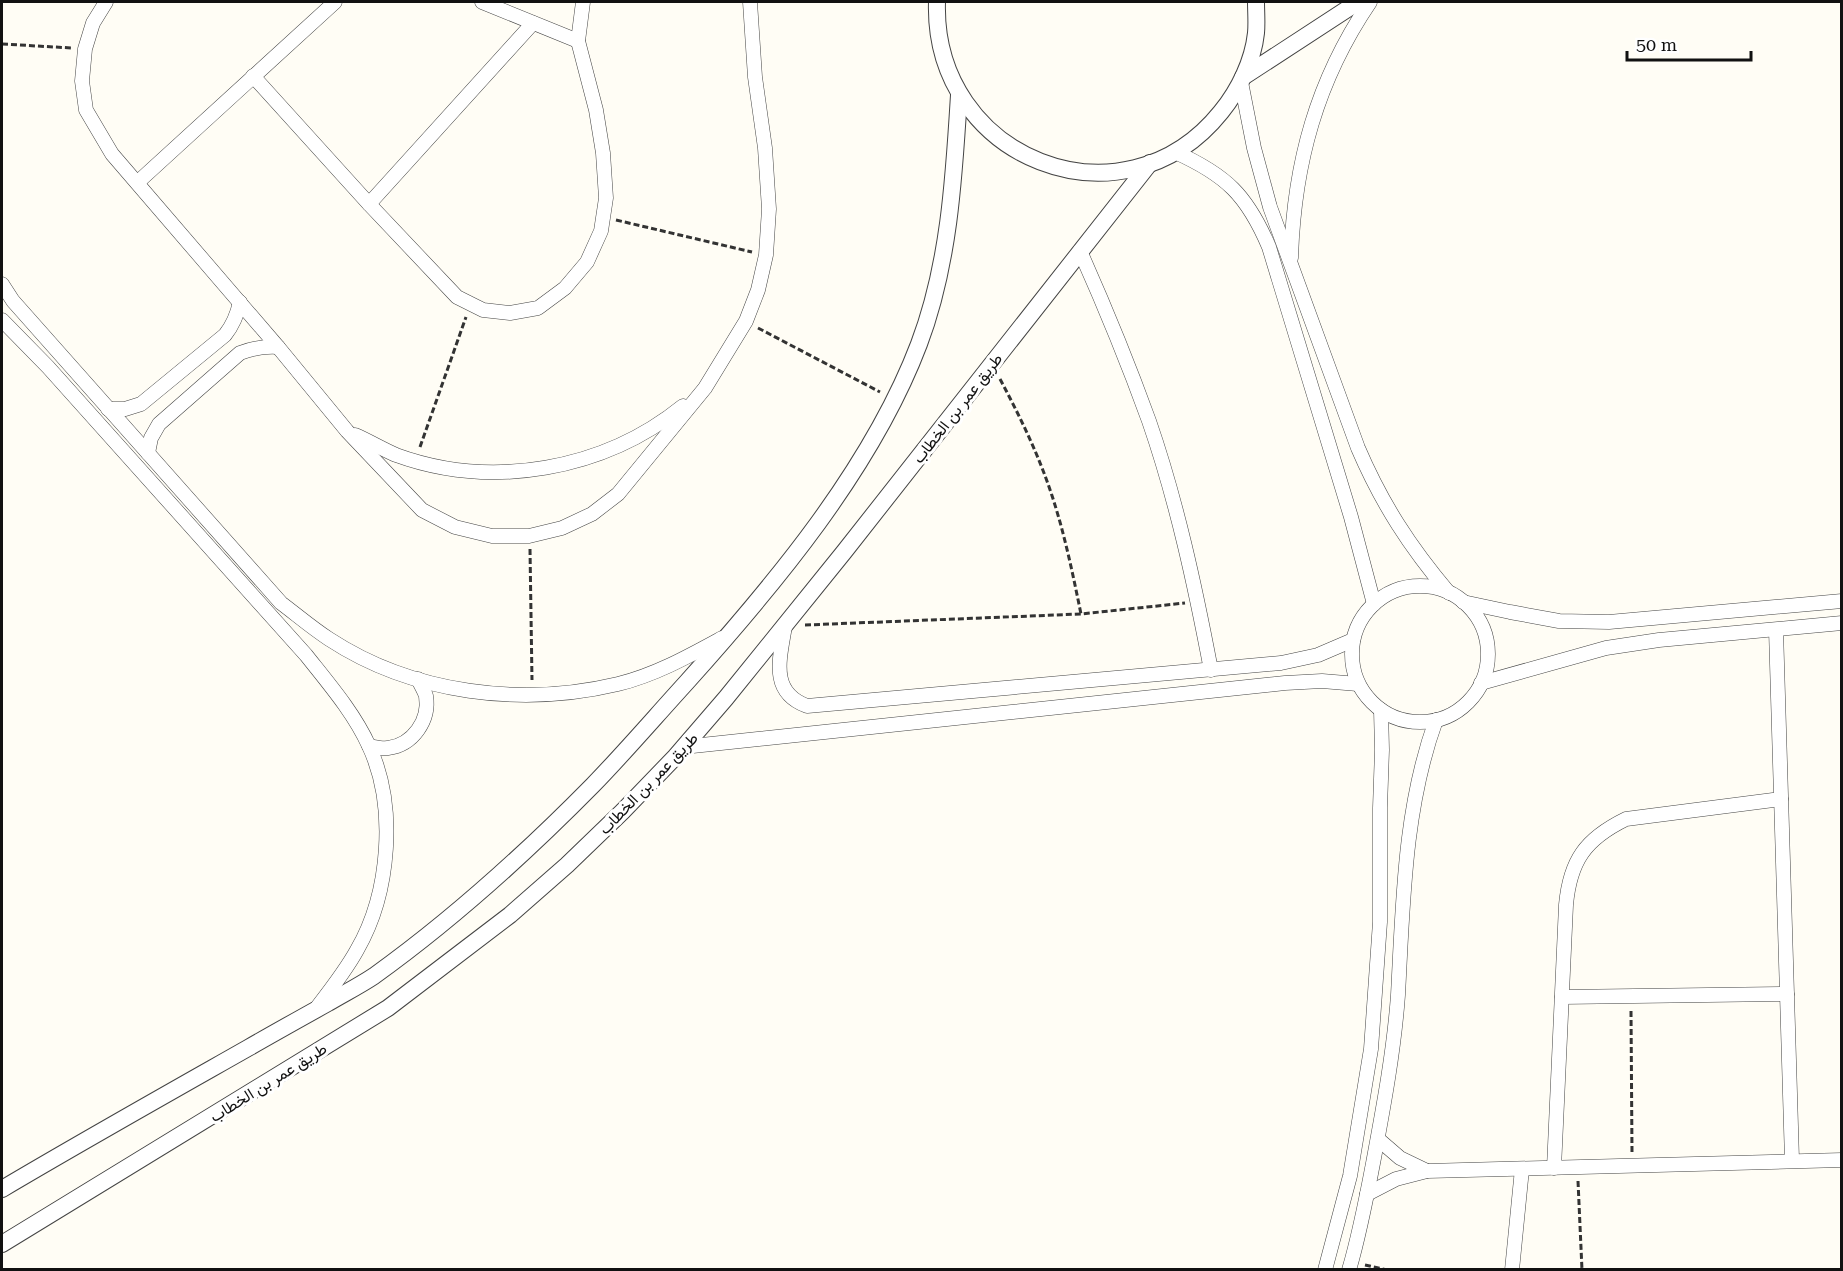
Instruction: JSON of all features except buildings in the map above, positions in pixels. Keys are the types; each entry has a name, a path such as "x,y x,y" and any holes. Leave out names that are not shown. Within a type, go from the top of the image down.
{"street":[{"path":"106,2 93,23 85,49 82,81 86,110 112,154 240,302 347,431 422,510 455,527 492,536 530,536 562,528 592,514 618,494 705,388 746,321 758,290 766,255 769,209 765,148 755,77 750,2"},
{"path":"138,182 335,2"},
{"path":"482,2 578,41"},
{"path":"253,76 369,204 458,297 483,310 510,313 538,308 565,288 587,262 601,231 606,198 603,153 596,110 578,41 583,2"},
{"path":"937,2 936,22 940,47 948,72 959,95 981,124 1009,147 1042,163 1078,171 1114,171 1150,163 1175,152 1214,122 1229,103 1242,79 1256,35 1256,2"},
{"path":"1242,79 1358,2"},
{"path":"1291,263 1292,221 1306,138 1319,98 1336,59 1370,2"},
{"path":"369,204 533,23"},
{"path":"1242,79 1261,178 1371,480 1406,539 1449,593"},
{"path":"2,1189 370,979 426,937 510,864 594,784 729,634 824,513 868,447 895,400 921,340 942,263 948,223 959,95"},
{"path":"1175,152 1222,177 1242,197 1258,221 1269,247 1344,494 1374,604"},
{"name":"طريق عمر بن الخطاب","path":"2,1244 388,1008 492,929 567,865 623,811 683,747 785,626 1150,163"},
{"path":"1080,251 1117,336 1149,423 1176,512 1198,602 1211,670"},
{"path":"2,285 13,302 281,603 329,639 383,667 440,686 500,694 560,694 619,683 676,663 729,634"},
{"path":"108,409 125,409 141,404 155,394 225,335 238,314 240,302"},
{"path":"2,320 48,367 306,656 341,699 369,746 380,780 386,814 386,849 382,883 372,917 358,949 340,978 315,1010"},
{"path":"148,453 159,424 240,353 265,346 278,347"},
{"path":"347,431 397,455 415,460 450,469 505,473 560,466 613,449 662,423 705,388"},
{"path":"1410,586 1424,586 1449,593 1474,612 1482,625 1488,654 1481,683 1463,707 1450,715 1436,720 1407,721 1393,717 1372,703 1358,684 1353,670 1353,640 1365,614 1385,595 1410,586"},
{"path":"1463,602 1559,621 1609,622 1842,601"},
{"path":"1481,683 1606,648 1659,640 1842,623"},
{"path":"785,626 780,663 782,685 796,702 807,706 1300,660 1353,640"},
{"path":"1776,630 1792,1160"},
{"path":"369,746 388,748 405,743 419,730 426,713 426,695 417,679"},
{"path":"683,747 1286,683 1322,681 1358,684"},
{"path":"1325,1269 1350,1176 1371,1049 1380,922 1381,710"},
{"path":"1350,1266 1367,1194 1389,1073 1398,997 1401,920 1410,834 1418,781 1436,720"},
{"path":"1554,1168 1568,883 1576,862 1588,843 1605,829 1626,819 1781,799"},
{"path":"1562,997 1787,994"},
{"path":"1378,1139 1401,1158 1428,1171"},
{"path":"1367,1194 1396,1179 1428,1171 1842,1160"},
{"path":"1512,1269 1522,1169"}],"path":[{"path":"2,44 85,49"},
{"path":"603,217 766,255"},
{"path":"415,460 471,304"},
{"path":"746,321 895,400"},
{"path":"992,363 1023,422 1048,484 1067,549 1081,614"},
{"path":"530,536 532,694"},
{"path":"785,626 1081,614 1198,602"},
{"path":"1630,996 1632,1166"},
{"path":"1577,1167 1582,1269"},
{"path":"1350,1266 1387,1269"}]}
